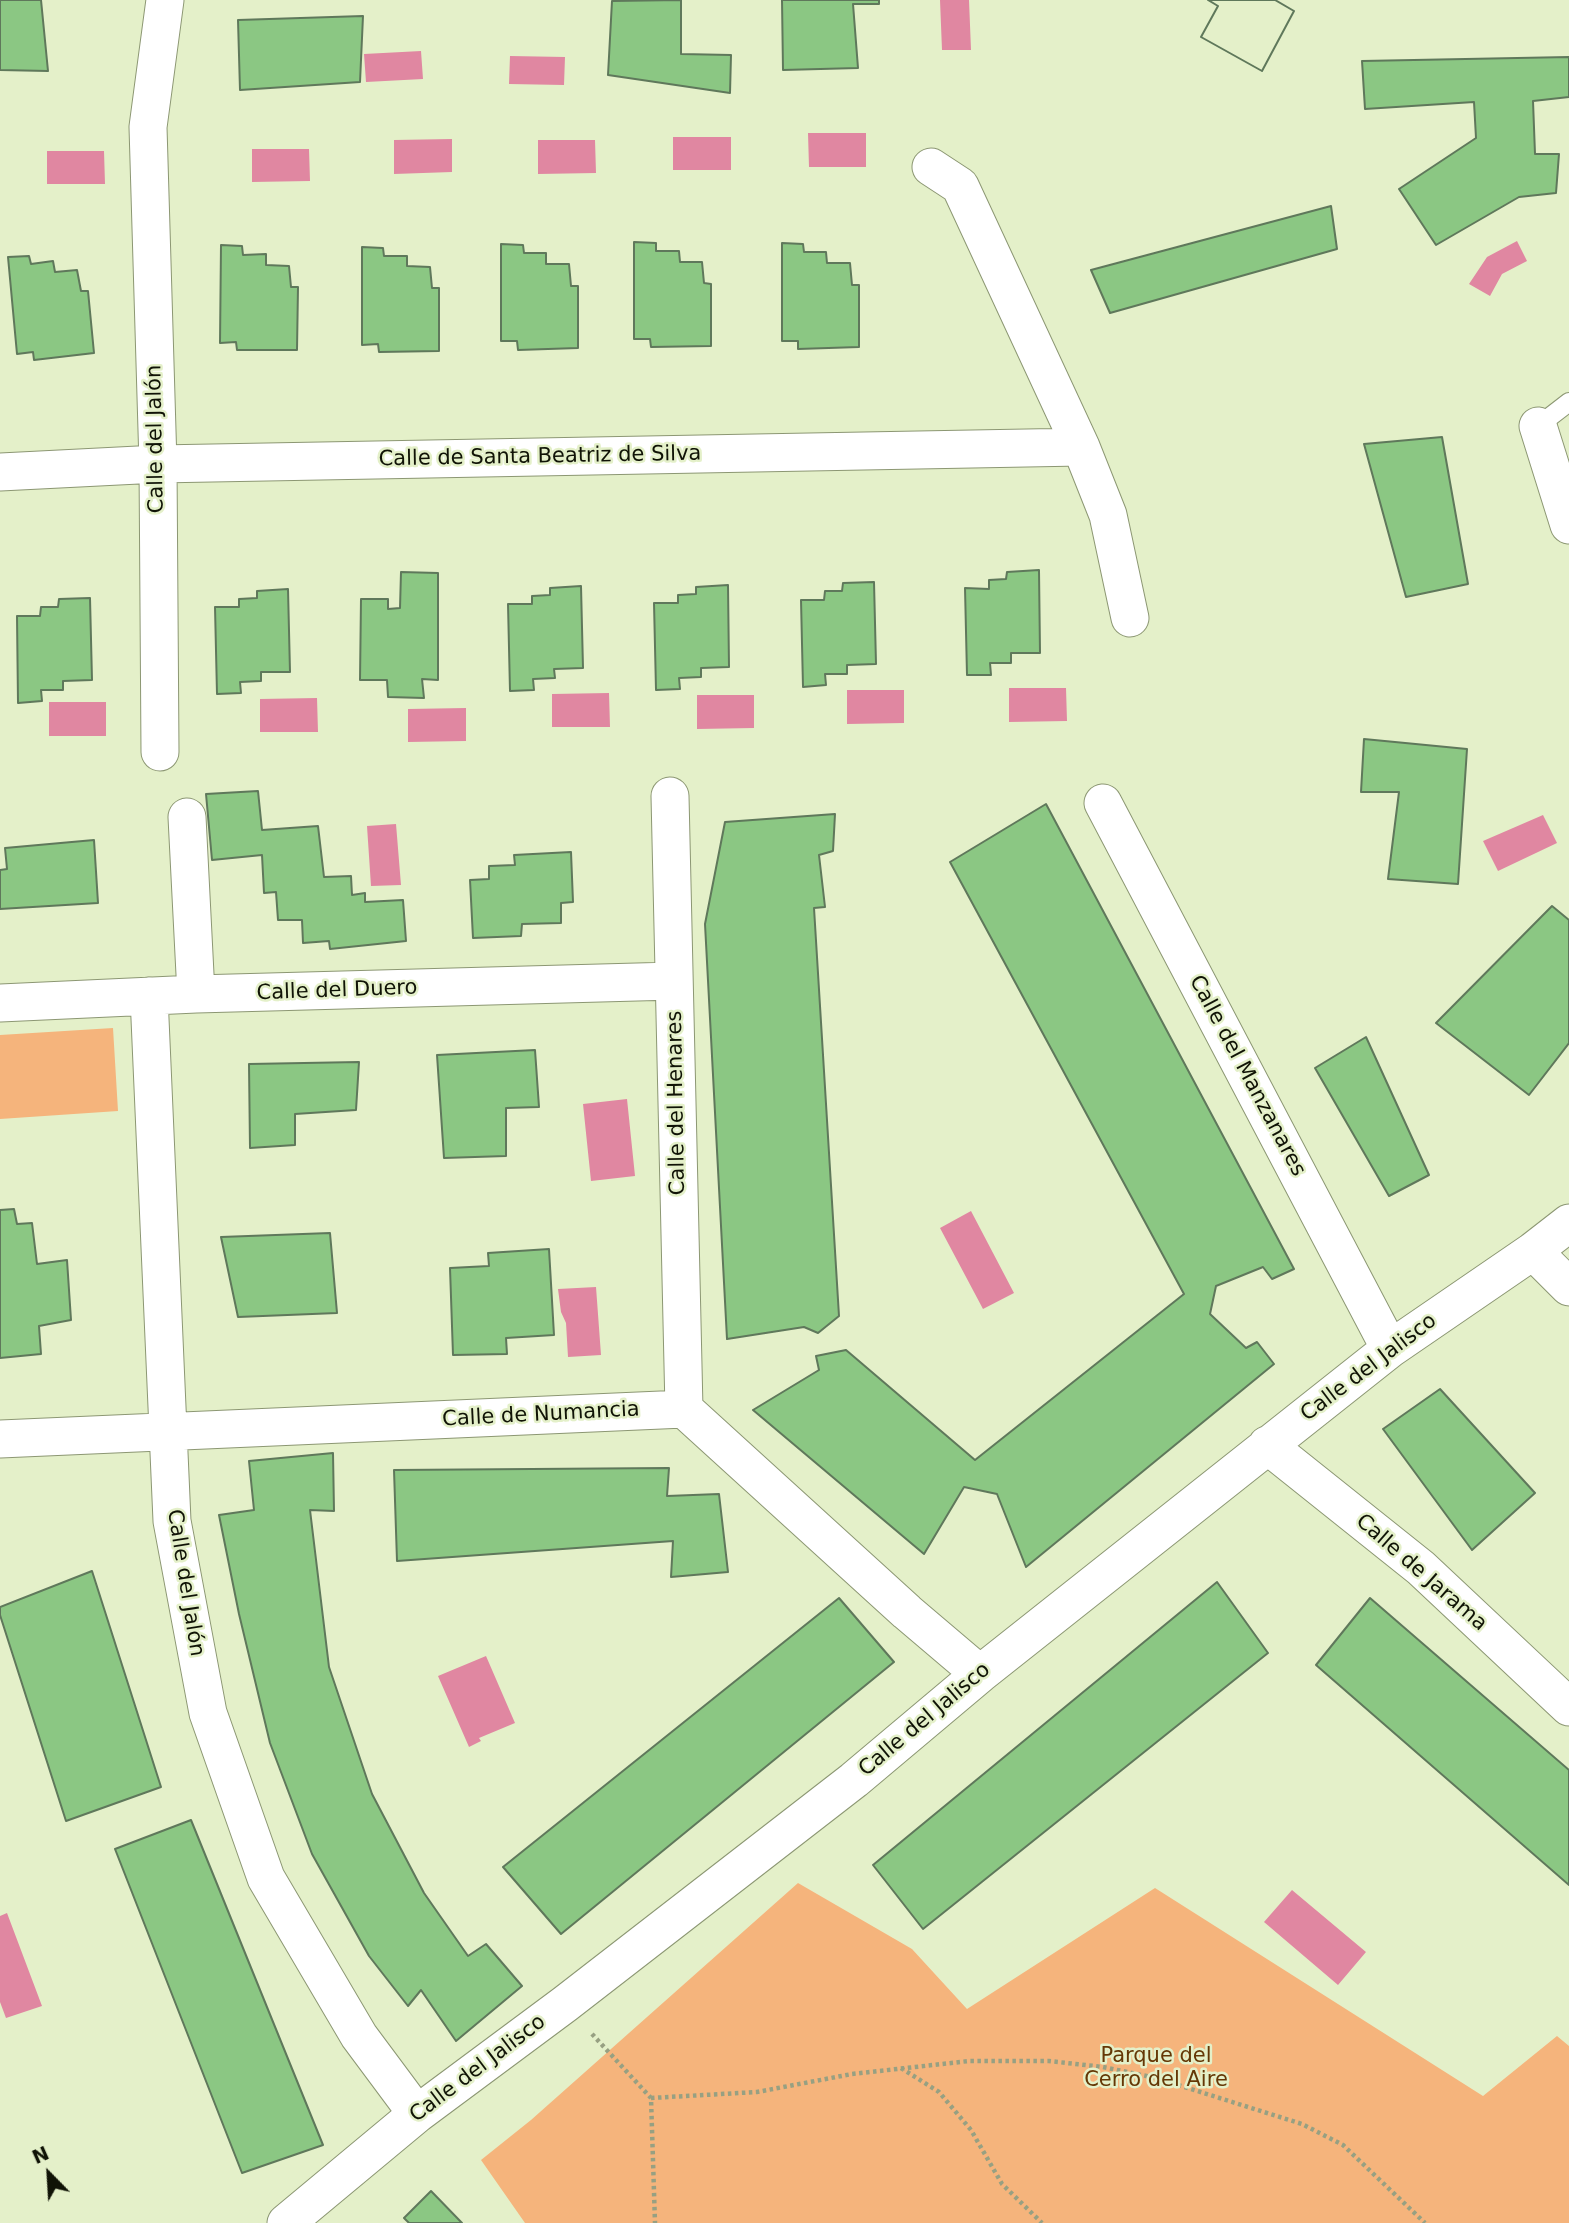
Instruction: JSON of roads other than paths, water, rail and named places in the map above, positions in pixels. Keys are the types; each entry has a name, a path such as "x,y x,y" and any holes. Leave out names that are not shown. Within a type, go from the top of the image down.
{"street":[{"name":"Calle del Jalón","path":"160,752 158,464 148,127 165,0"},
{"path":"931,167 960,186 1081,447 1108,515 1130,618"},
{"path":"1538,426 1569,525"},
{"name":"Calle de Santa Beatriz de Silva","path":"0,472 158,464 1081,447"},
{"name":"Calle del Henares","path":"670,796 684,1409"},
{"name":"Calle del Manzanares","path":"1104,803 1390,1349"},
{"path":"187,817 196,994"},
{"name":"Calle del Duero","path":"0,1003 196,994 674,981"},
{"name":"Calle del Jalón","path":"149,996 172,1521 208,1713 266,1878 359,2036 416,2115"},
{"name":"Calle del Jalisco","path":"286,2223 416,2115 565,2004 854,1780 981,1674 1390,1349 1533,1251 1569,1223"},
{"path":"1533,1251 1569,1287"},
{"path":"684,1409 907,1612 981,1674"},
{"name":"Calle de Numancia","path":"0,1439 684,1409"},
{"name":"Calle de Jarama","path":"1267,1445 1421,1568 1569,1707"}],"lane":[{"path":"1538,426 1569,402"}],"park label":[{"name":"Parque del Cerro del Aire","path":"1156,2069"}]}
